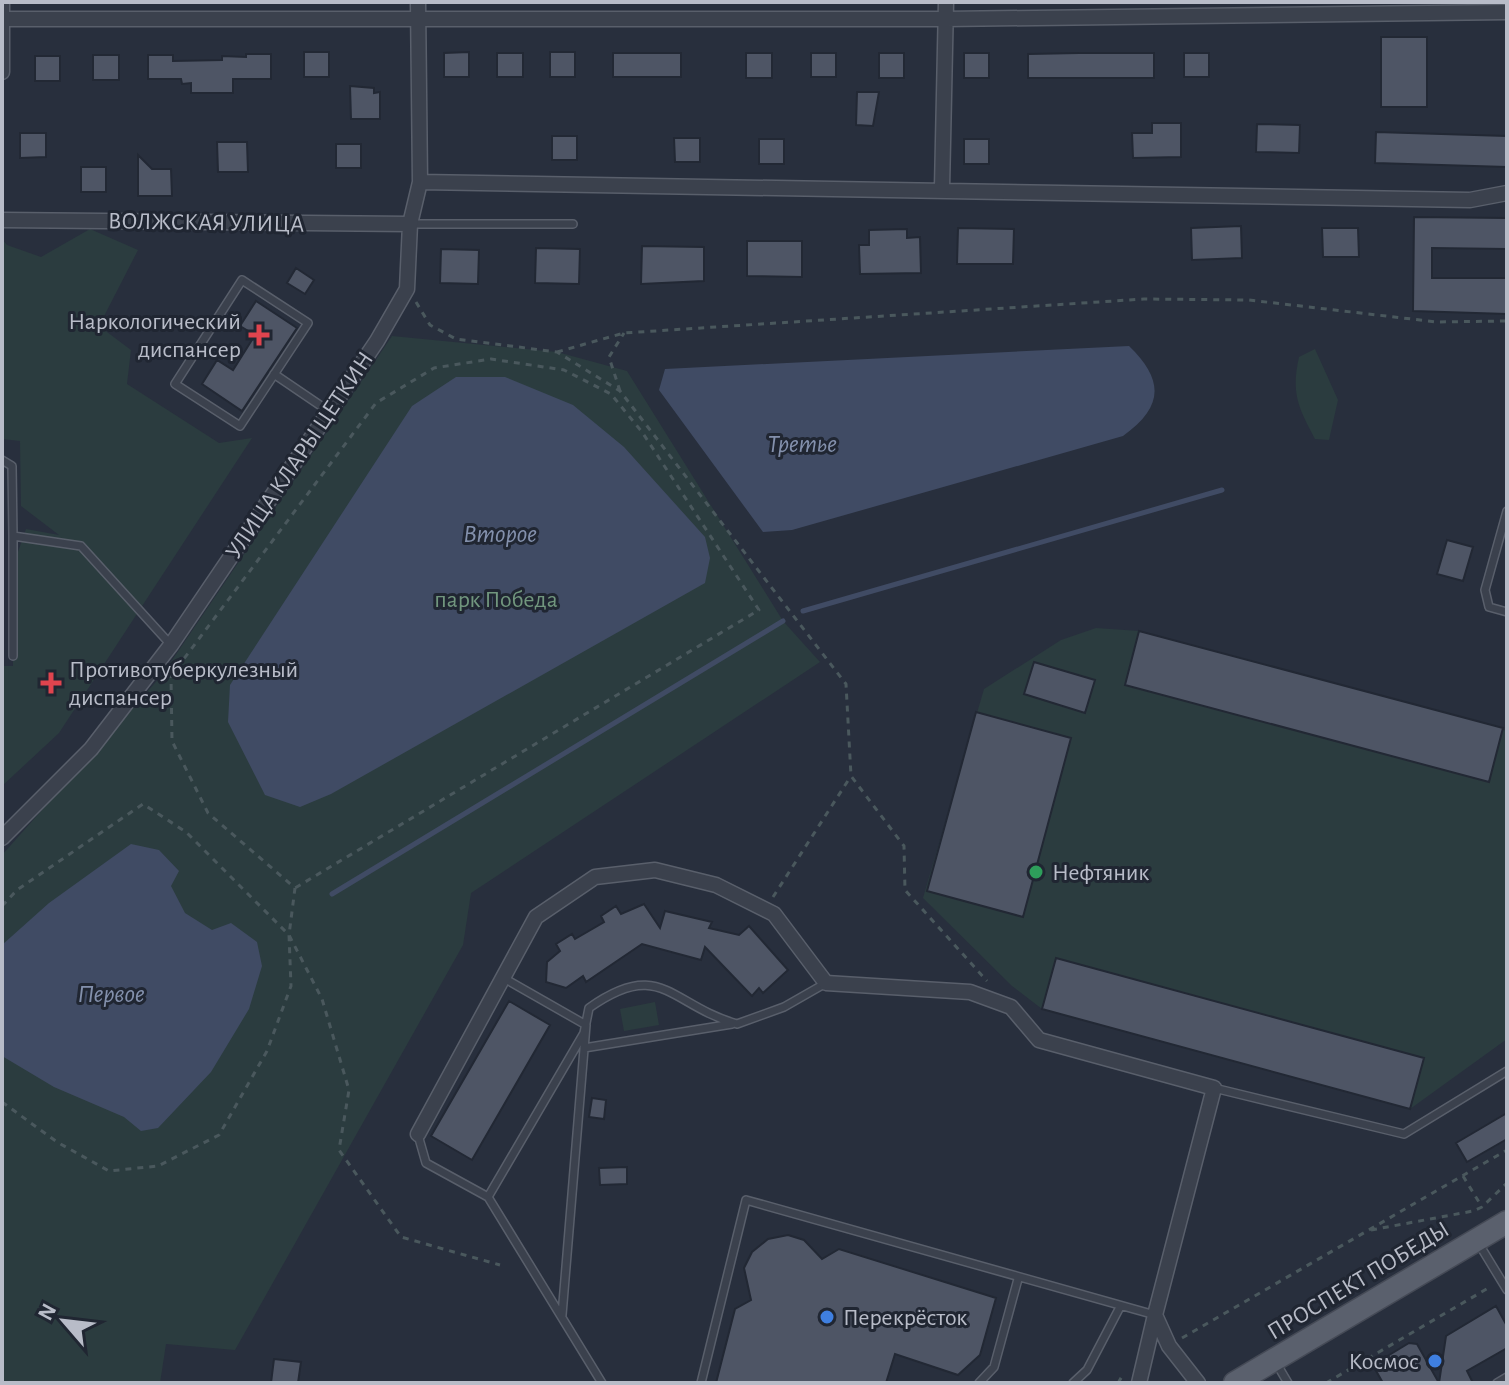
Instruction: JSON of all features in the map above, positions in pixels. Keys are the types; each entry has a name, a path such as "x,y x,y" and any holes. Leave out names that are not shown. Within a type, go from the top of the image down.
{"main road":[{"name":"ПРОСПЕКТ ПОБЕДЫ","path":"1235,1383 1507,1222"}],"street":[{"path":"2,2 2,72"},
{"path":"942,188 946,2"},
{"path":"2,19 418,9 946,19 1408,6 1507,12"},
{"name":"УЛИЦА КЛАРЫ ЦЕТКИН","path":"2,838 91,749 171,645 327,410 377,341 407,289 410,224 420,182 418,9"},
{"path":"420,182 942,188 1470,200 1507,193"},
{"name":"ВОЛЖСКАЯ УЛИЦА","path":"2,220 410,224"},
{"path":"418,1134 536,917 595,877 655,870 716,885 774,914 826,983 970,992 1011,1007 1039,1040 1214,1088 1139,1383"},
{"path":"1155,1315 1169,1346 1198,1383"}],"lane":[{"path":"410,224 573,224"},
{"path":"242,280 308,323 274,374 240,426 175,384 242,280"},
{"path":"274,374 327,410"},
{"path":"2,460 12,466 13,656"},
{"path":"1507,511 1485,590 1489,607 1507,612"},
{"path":"13,536 81,546 171,645"},
{"path":"502,977 586,1025"},
{"path":"584,1048 737,1024 784,1007 826,983"},
{"path":"488,1197 584,1033 589,1008 616,989 635,984 650,985 737,1024"},
{"path":"562,1315 586,1025"},
{"path":"1214,1088 1404,1134 1507,1071"},
{"path":"418,1134 426,1163 488,1197 602,1383"},
{"path":"701,1383 746,1200 1018,1279 1155,1315"},
{"path":"1476,1240 1507,1290"},
{"path":"979,1383 994,1367 1018,1279"},
{"path":"1073,1383 1087,1370 1120,1307"},
{"path":"1274,1360 1288,1383"},
{"path":"1497,1383 1507,1377"}],"path":[{"path":"407,289 430,325 456,339 557,352 624,333 1144,299 1249,300 1437,322 1507,321"},
{"path":"624,333 609,357 620,391 846,684 851,776 904,846 905,890 990,984"},
{"path":"557,352 620,391"},
{"path":"491,359 564,370 611,394 642,432 759,610 295,888 208,813 172,741 171,676 376,403 434,368 491,359"},
{"path":"765,909 851,776"},
{"path":"2,906 17,890 143,804 186,832 289,935 322,999 349,1090 339,1150 401,1237 500,1265"},
{"path":"2,1102 57,1142 109,1171 158,1166 219,1135 267,1051 291,986 289,935 295,888"},
{"path":"1169,1346 1507,1150"},
{"path":"1463,1175 1482,1207"},
{"path":"1366,1231 1482,1207 1507,1183"},
{"path":"1326,1383 1501,1281"},
{"path":"1118,1383 1120,1376 1143,1362"}],"green space":[{"path":"90,229 138,250 99,326 131,350 127,384 219,443 252,438 59,733 2,786 2,666 13,666 12,569 26,529 59,535 21,506 20,441 2,439 2,239 7,245 41,257"},
{"name":"парк Победa","path":"392,336 557,352 627,371 783,621 820,662 471,893 463,945 235,1350 166,1344 160,1383 2,1383 2,855 162,675"},
{"path":"1315,349 1338,400 1329,440 1315,439 1300,408 1296,390 1299,357"},
{"name":"Нефтяник","path":"1096,628 1139,631 1507,731 1507,1039 1410,1109 1042,1009 1012,986 923,898 984,689 1061,640"},
{"path":"655,1002 659,1025 624,1031 620,1009"}],"water":[{"name":"Третье","path":"1129,346 1149,371 1154,393 1146,415 1123,436 792,530 763,532 659,390 665,369"},
{"name":"Второе","path":"456,377 505,377 573,405 624,447 705,537 710,558 705,583 331,794 300,807 265,795 228,722 230,685 412,406"},
{"name":"Первое","path":"131,844 159,850 179,871 171,886 185,913 212,930 231,923 257,942 262,966 249,1009 211,1072 158,1128 141,1131 124,1117 54,1087 2,1056 2,945 49,903"}],"building":[{"path":"1381,37 1427,37 1427,107 1381,107"},
{"path":"304,52 329,52 329,77 304,77"},
{"path":"469,52 469,77 444,77 444,53"},
{"path":"550,52 575,52 575,77 550,77"},
{"path":"497,53 523,53 523,77 497,77"},
{"path":"613,53 681,53 681,77 613,77"},
{"path":"746,53 772,53 772,78 746,78"},
{"path":"811,53 836,53 836,77 811,77"},
{"path":"879,53 904,53 904,78 879,78"},
{"path":"964,53 989,53 989,78 964,78"},
{"path":"1154,53 1154,78 1028,78 1028,54"},
{"path":"1184,53 1209,53 1209,77 1184,77"},
{"path":"246,54 271,54 271,79 233,79 233,93 191,93 191,83 182,84 181,79 148,79 148,55 173,55 173,61 222,60 222,56 246,57"},
{"path":"93,55 119,55 119,80 93,80"},
{"path":"35,56 60,56 60,81 35,81"},
{"path":"350,86 374,88 374,93 380,92 380,119 351,119"},
{"path":"857,92 879,92 873,126 856,125"},
{"path":"1152,123 1181,123 1181,157 1133,158 1132,133 1152,133"},
{"path":"1257,124 1300,125 1299,153 1256,152"},
{"path":"1376,132 1507,136 1507,167 1375,163"},
{"path":"20,133 46,133 46,157 20,158"},
{"path":"552,136 577,136 577,160 552,160"},
{"path":"674,138 700,138 700,162 675,162"},
{"path":"759,139 784,139 784,164 759,164"},
{"path":"964,139 989,139 989,164 964,164"},
{"path":"217,142 247,142 248,172 218,172"},
{"path":"336,144 361,144 361,168 336,168"},
{"path":"138,155 152,169 171,169 172,196 138,196"},
{"path":"81,167 106,167 106,192 81,192"},
{"path":"1414,217 1507,218 1507,249 1432,248 1432,278 1507,278 1507,314 1413,311"},
{"path":"1241,226 1242,258 1192,260 1191,228"},
{"path":"958,228 1014,229 1013,264 957,264"},
{"path":"1322,228 1358,228 1359,257 1323,257"},
{"path":"907,229 907,238 920,237 921,273 860,274 859,245 869,245 869,230"},
{"path":"747,241 802,241 802,277 747,276"},
{"path":"642,246 704,247 704,281 641,284"},
{"path":"536,248 580,249 579,284 535,283"},
{"path":"441,249 479,250 478,284 440,283"},
{"path":"296,268 314,280 305,294 287,283"},
{"path":"256,301 297,328 242,411 202,384 217,360 233,370 255,335 240,326"},
{"path":"1447,540 1473,547 1463,581 1437,574"},
{"path":"1139,631 1503,728 1489,782 1125,685"},
{"path":"1034,662 1095,680 1085,713 1024,694"},
{"path":"976,712 1071,738 1023,917 927,891"},
{"path":"644,904 660,928 665,911 712,922 709,928 739,935 749,926 788,970 763,993 759,988 752,996 705,947 701,960 642,944 586,982 583,976 566,988 546,982 547,962 560,951 556,944 572,934 575,939 604,922 601,916 616,906 621,914"},
{"path":"1056,958 1424,1058 1410,1109 1042,1009"},
{"path":"509,1001 550,1025 472,1160 431,1136"},
{"path":"592,1098 606,1100 604,1119 589,1117"},
{"path":"1507,1113 1507,1139 1467,1162 1456,1143"},
{"path":"627,1167 627,1184 600,1185 599,1168"},
{"path":"788,1235 804,1240 822,1259 839,1249 996,1298 980,1355 958,1375 895,1354 886,1383 716,1383 735,1309 751,1300 744,1268 752,1252 768,1239"},
{"path":"1496,1306 1507,1326 1507,1348 1467,1371 1473,1383 1439,1383 1446,1336"},
{"path":"1409,1343 1417,1344 1439,1383 1383,1383 1375,1369 1376,1363"},
{"path":"274,1359 301,1362 298,1383 271,1383"}],"waterway":[{"path":"803,611 1222,490"},
{"path":"332,894 783,621"}],"place":[{"name":"Наркологический диспансер","path":"259,335"},
{"name":"Противотуберкулезный диспансер","path":"51,683"},
{"name":"Нефтяник","path":"1036,872"},
{"name":"Перекрёсток","path":"827,1317"},
{"name":"Космос","path":"1435,1361"}]}
